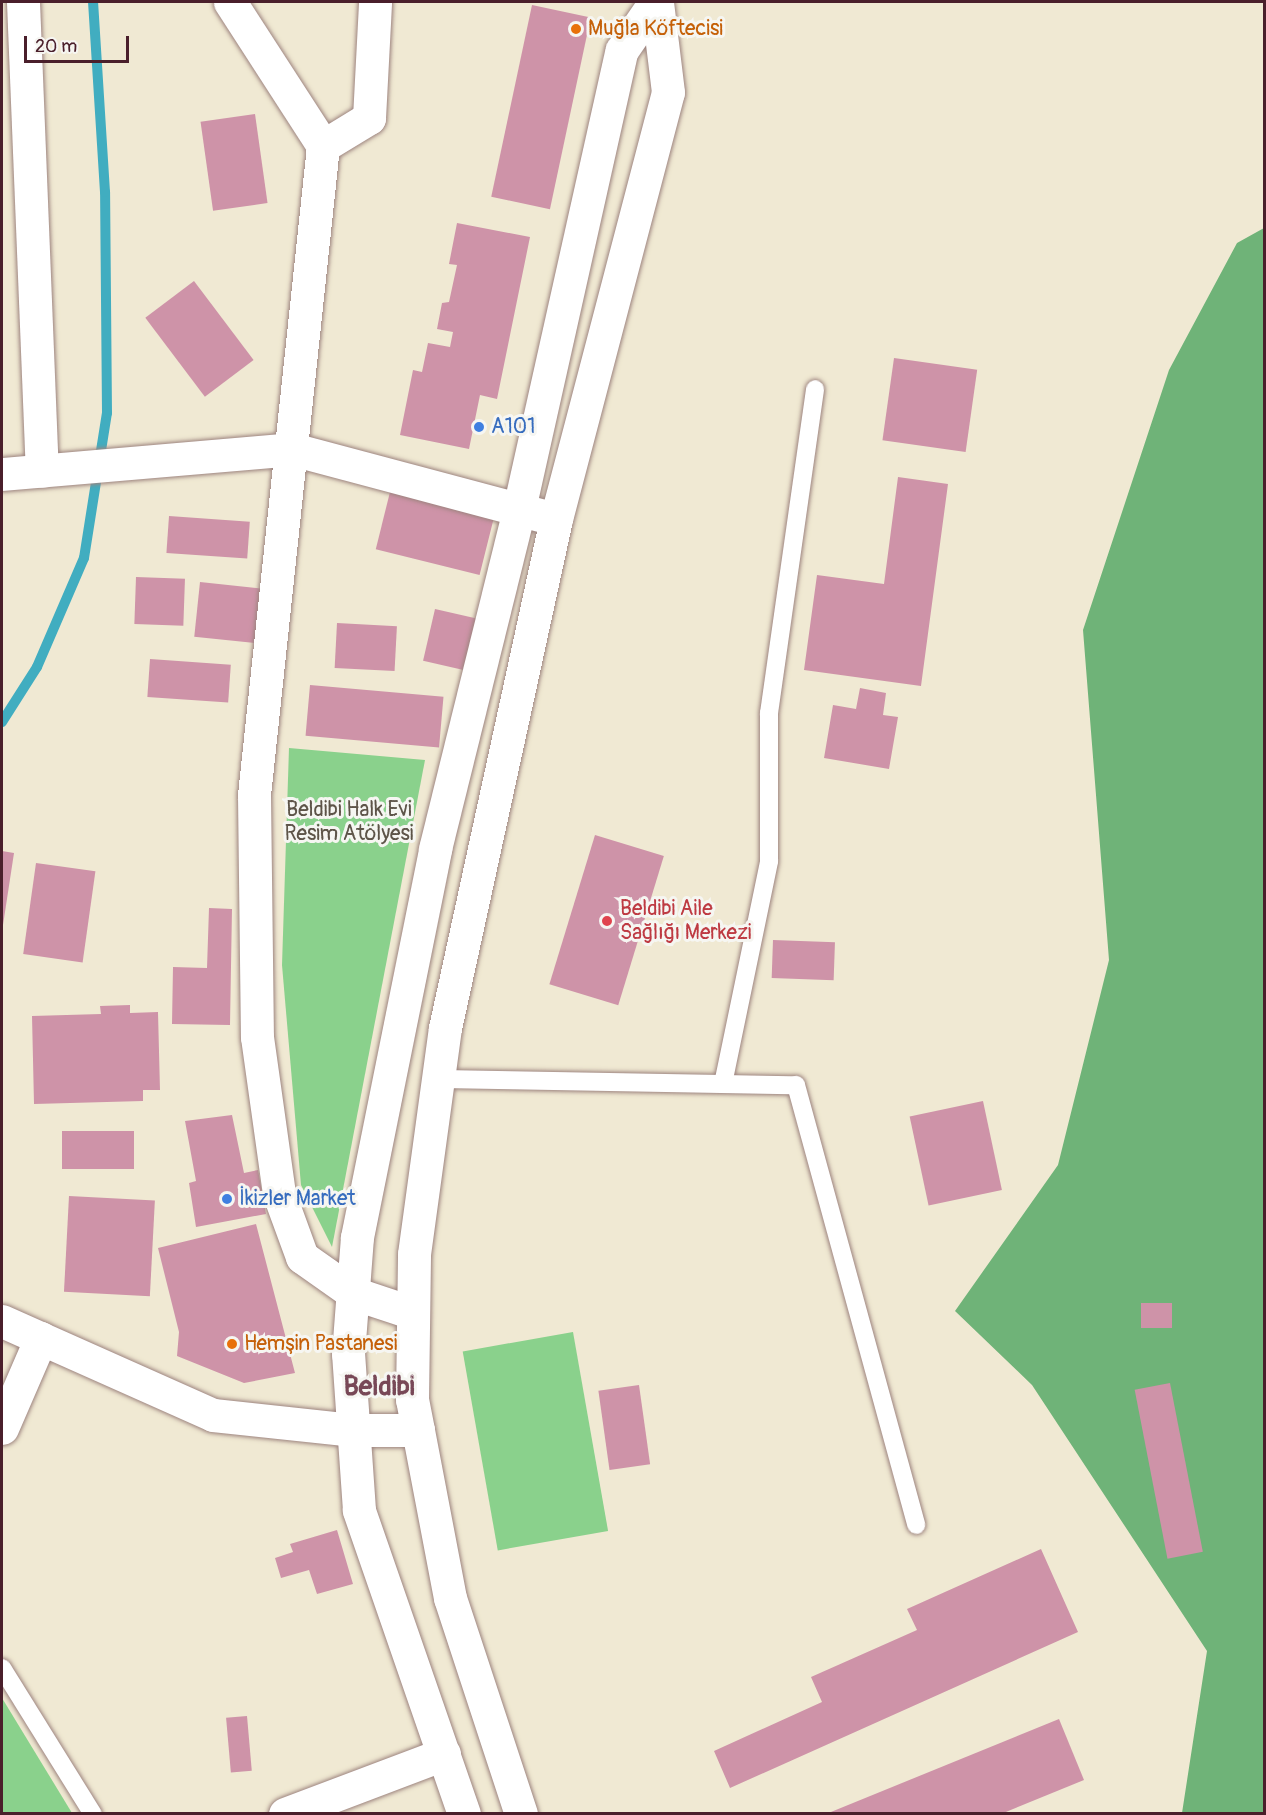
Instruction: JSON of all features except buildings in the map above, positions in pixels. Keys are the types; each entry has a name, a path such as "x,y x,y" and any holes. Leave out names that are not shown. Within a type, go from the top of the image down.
{"street":[{"path":"23,2 42,471"},
{"path":"230,2 323,146 254,795 256,1037 279,1194 302,1257 353,1293 413,1313"},
{"path":"323,146 369,118 375,2"},
{"path":"464,1814 359,1510 348,1354 357,1237 435,849 519,509 622,50 656,2"},
{"path":"521,1814 450,1598 412,1400 414,1254 445,1028 556,519 668,92 656,2"},
{"path":"2,474 292,449 556,519"},
{"path":"2,1321 213,1415 354,1430 418,1430"},
{"path":"2,1428 41,1338"},
{"path":"285,1814 444,1754"}],"lane":[{"path":"723,1084 769,861 769,713 815,388"},
{"path":"437,1079 796,1085 916,1525"},
{"path":"2,1668 93,1814"}],"green space":[{"path":"1264,228 1264,1813 1182,1813 1207,1651 1032,1385 955,1311 1058,1165 1109,960 1083,630 1169,370 1237,243"},
{"name":"Beldibi Halk Evi Resim Atölyesi","path":"289,748 425,760 332,1247 301,1185 282,965"},
{"path":"573,1332 608,1531 498,1550 463,1351"},
{"path":"2,1698 72,1813 2,1813"}],"waterway":[{"path":"2,722 37,667 84,558 107,413 105,192 93,2"}],"place":[{"name":"Muğla Köftecisi","path":"576,29"},
{"name":"A101","path":"479,427"},
{"name":"Beldibi Aile Sağlığı Merkezi","path":"607,921"},
{"name":"İkizler Market","path":"227,1199"},
{"name":"Hemşin Pastanesi","path":"232,1344"}],"district":[{"name":"Beldibi","path":"379,1387"}]}
